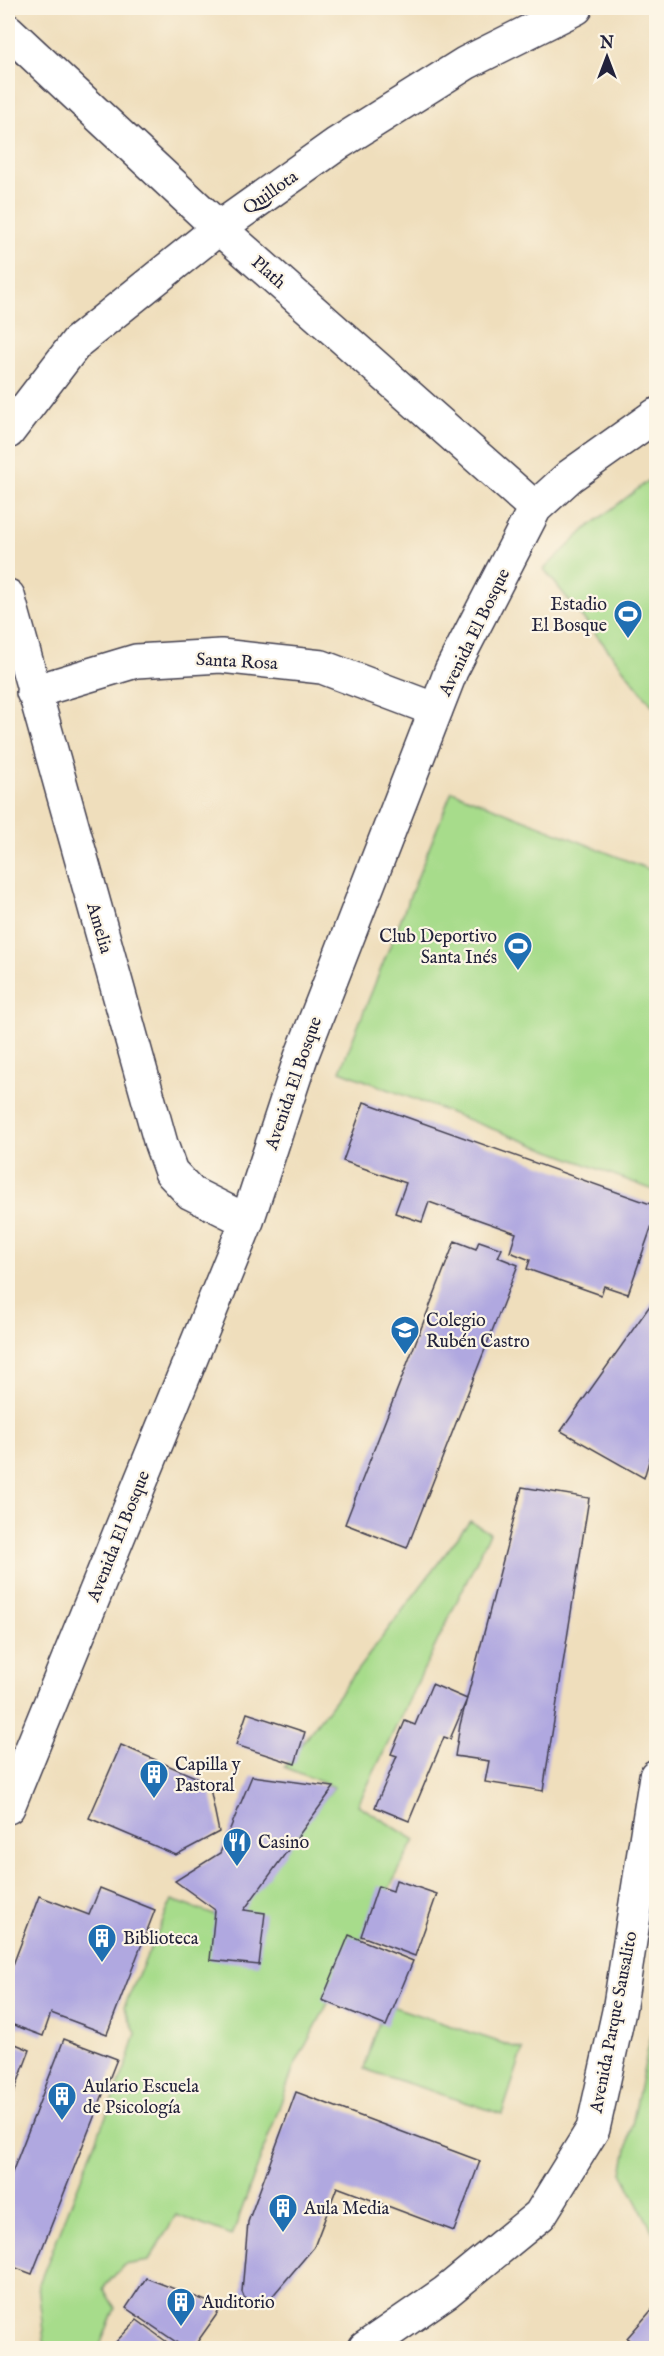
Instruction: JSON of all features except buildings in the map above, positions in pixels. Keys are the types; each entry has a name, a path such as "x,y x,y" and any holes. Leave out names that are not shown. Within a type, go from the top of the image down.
{"street":[{"name":"Quillota","path":"9,426 77,342 219,228 338,144 466,63 576,8"},
{"name":"Plath","path":"8,31 219,228 536,508"},
{"name":"Avenida El Bosque","path":"8,1806 247,1221 301,1057 451,671 536,508 570,476 657,415"},
{"name":"Amelia","path":"8,596 33,692 161,1144 171,1172 191,1192 247,1221"},
{"name":"Santa Rosa","path":"33,692 136,661 221,656 322,667 436,710"},
{"name":"Avenida Parque Sausalito","path":"365,2349 446,2292 540,2215 593,2129 618,2011 657,1776"}],"green space":[{"name":"Estadio El Bosque","path":"656,475 656,710 544,569 587,528"},
{"name":"Club Deportivo Santa Inés","path":"452,791 656,872 656,1191 340,1071"},
{"path":"470,1521 490,1533 358,1805 415,1840 294,2067 232,2236 176,2215 149,2261 124,2265 103,2288 115,2308 99,2348 52,2348 44,2341 38,2286 128,2061 136,2033 124,2007 172,1900 228,1920 334,1787 284,1767"},
{"path":"385,2004 523,2050 502,2114 364,2069"},
{"path":"656,2010 656,2238 622,2173"}],"place":[{"name":"Estadio El Bosque","path":"628,640"},
{"name":"Club Deportivo Santa Inés","path":"518,972"},
{"name":"Colegio Rubén Castro","path":"405,1356"},
{"name":"Capilla y Pastoral","path":"154,1800"},
{"name":"Casino","path":"237,1868"},
{"name":"Biblioteca","path":"102,1964"},
{"name":"Aulario Escuela de Psicología","path":"62,2122"},
{"name":"Aula Media","path":"283,2234"},
{"name":"Auditorio","path":"181,2328"}]}
